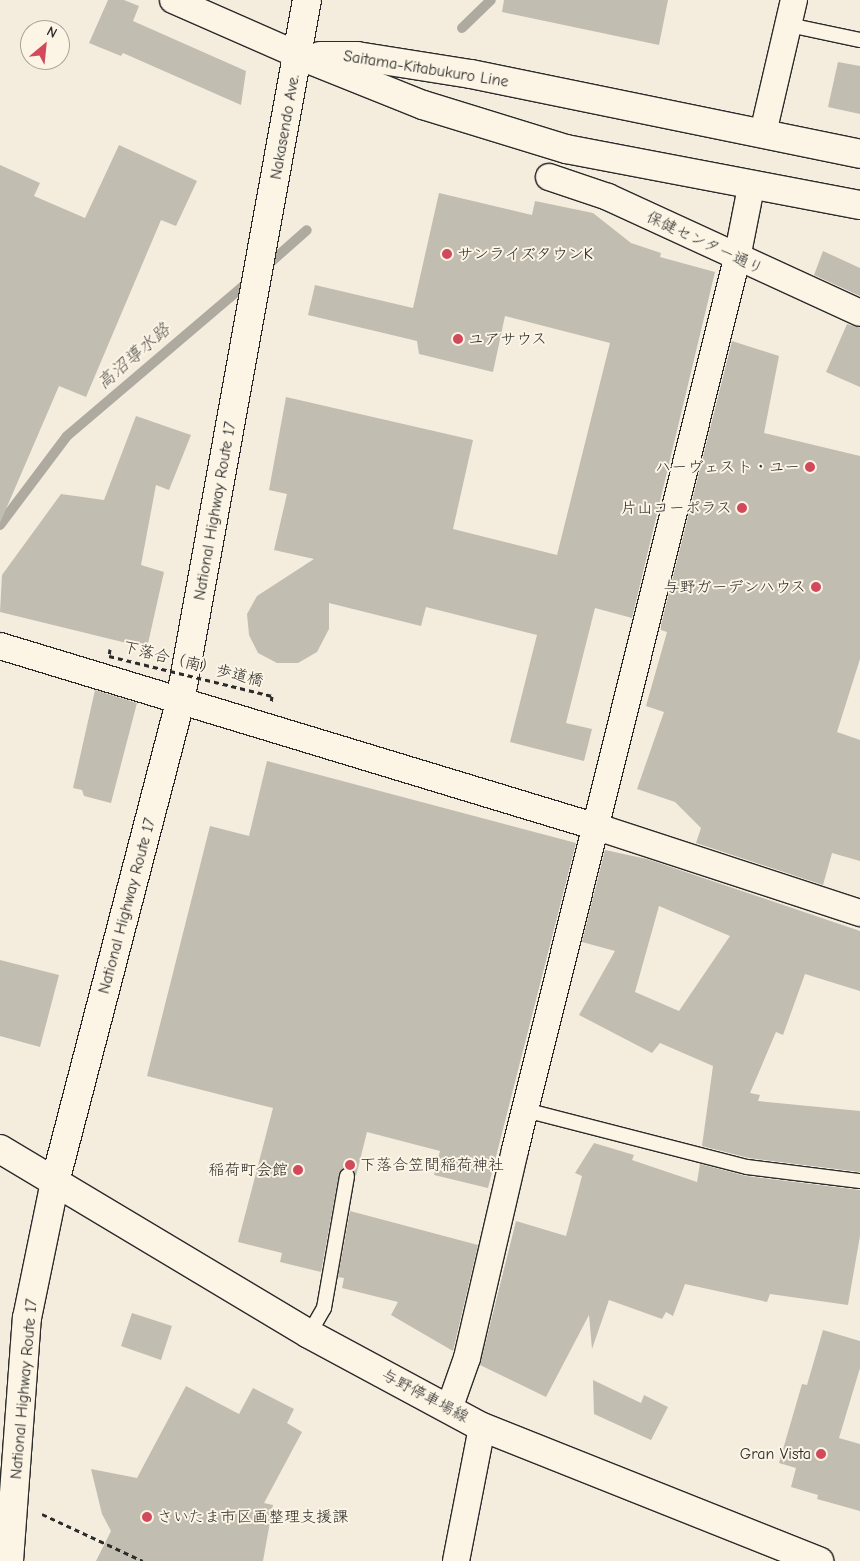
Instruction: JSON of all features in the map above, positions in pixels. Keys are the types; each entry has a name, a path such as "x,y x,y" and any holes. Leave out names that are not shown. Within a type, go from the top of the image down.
{"main road":[{"name":"Nakasendo Ave.","path":"262,253 307,0"},
{"name":"Saitama-Kitabukuro Line","path":"298,56 357,56 471,74 860,154"},
{"name":"Saitama-Kitabukuro Line","path":"298,56 423,105 566,149 751,186 860,205"},
{"name":"National Highway Route 17","path":"9,1561 27,1318 55,1182 180,702 262,253"},
{"name":"与野停車場線","path":"0,1149 309,1334 482,1427 819,1561"}],"street":[{"path":"174,0 298,56"},
{"path":"763,133 794,0"},
{"name":"保健センター通り","path":"549,177 608,197 860,313"},
{"path":"449,1409 467,1358 524,1110 597,827 737,258 751,186"},
{"path":"0,646 597,827 860,913"},
{"path":"456,1561 482,1427"}],"lane":[{"path":"789,25 860,40"},
{"path":"524,1110 747,1166 860,1180"},
{"path":"309,1334 324,1308 347,1176"}],"path":[{"name":"下落合（南）歩道橋","path":"110,649 109,656 272,696 271,703"},
{"path":"42,1514 143,1561"}],"building":[{"path":"108,0 124,0 139,6 133,21 246,71 241,105 123,53 121,56 89,43"},
{"path":"504,0 668,0 659,45 502,12"},
{"path":"838,62 860,66 860,114 828,107"},
{"path":"119,145 197,181 176,226 161,220 86,397 59,386 0,523 0,165 40,183 34,196 85,218"},
{"path":"439,193 532,215 535,201 593,213 631,243 661,253 660,257 715,272 632,618 595,608 566,723 592,729 584,761 510,742 537,635 426,607 421,626 329,603 329,629 317,652 298,663 277,663 258,653 249,635 247,614 257,596 314,559 274,550 287,494 269,490 286,397 473,440 453,529 557,555 610,343 505,316 493,372 419,354 417,341 308,315 315,285 413,308"},
{"path":"823,251 860,268 860,296 814,275"},
{"path":"847,324 860,328 860,387 826,372"},
{"path":"732,341 779,356 764,433 860,456 860,659 837,732 860,740 860,861 832,853 823,885 696,843 701,828 675,802 637,789 664,712 646,706 667,632 661,630 661,625"},
{"path":"136,416 191,435 169,490 156,485 141,565 164,572 147,648 0,612 2,575 61,494 104,500"},
{"path":"95,690 137,703 111,803 84,796 82,790 73,788"},
{"path":"267,761 576,843 488,1188 434,1175 440,1151 367,1132 356,1176 348,1167 339,1174 321,1272 280,1262 282,1253 238,1242 273,1108 147,1076 210,826 249,836"},
{"path":"605,850 647,859 860,931 860,991 805,974 783,1035 776,1032 750,1093 760,1095 758,1101 860,1111 860,1172 749,1158 702,1146 713,1066 660,1043 652,1053 579,1015 615,951 582,942","holes":["659,906 730,936 679,1011 635,992"]},
{"path":"0,960 59,975 40,1047 0,1036"},
{"path":"594,1143 634,1155 632,1160 697,1182 700,1164 746,1176 860,1190 860,1236 848,1305 770,1294 767,1302 685,1284 673,1316 666,1312 662,1319 609,1300 592,1349 589,1315 546,1397 480,1365 516,1221 566,1236 582,1176 575,1173"},
{"path":"350,1211 478,1245 453,1351 391,1315 398,1302 342,1288 344,1278 338,1277"},
{"path":"132,1313 172,1326 161,1360 121,1346"},
{"name":"Gran Vista","path":"823,1330 860,1341 860,1368 839,1438 860,1444 860,1511 817,1499 818,1495 791,1487 796,1468 779,1463 802,1384 807,1385"},
{"path":"593,1380 641,1403 644,1395 668,1407 651,1440 594,1414"},
{"path":"186,1386 239,1414 253,1388 294,1409 287,1423 302,1432 264,1503 273,1505 263,1561 96,1561 111,1531 102,1514 91,1469 137,1478"}],"waterway":[{"name":"高沼導水路","path":"462,28 491,0"},
{"name":"高沼導水路","path":"264,268 307,230"},
{"name":"高沼導水路","path":"0,525 67,436 250,280"}],"place":[{"name":"サンライズタウンK","path":"447,254"},
{"name":"ユアサウス","path":"458,339"},
{"name":"ハーヴェスト・ユー","path":"810,467"},
{"name":"片山コーポラス","path":"742,508"},
{"name":"与野ガーデンハウス","path":"816,587"},
{"name":"下落合笠間稲荷神社","path":"350,1165"},
{"name":"稲荷町会館","path":"298,1170"},
{"name":"Gran Vista","path":"821,1454"},
{"name":"さいたま市区画整理支援課","path":"147,1517"}]}
